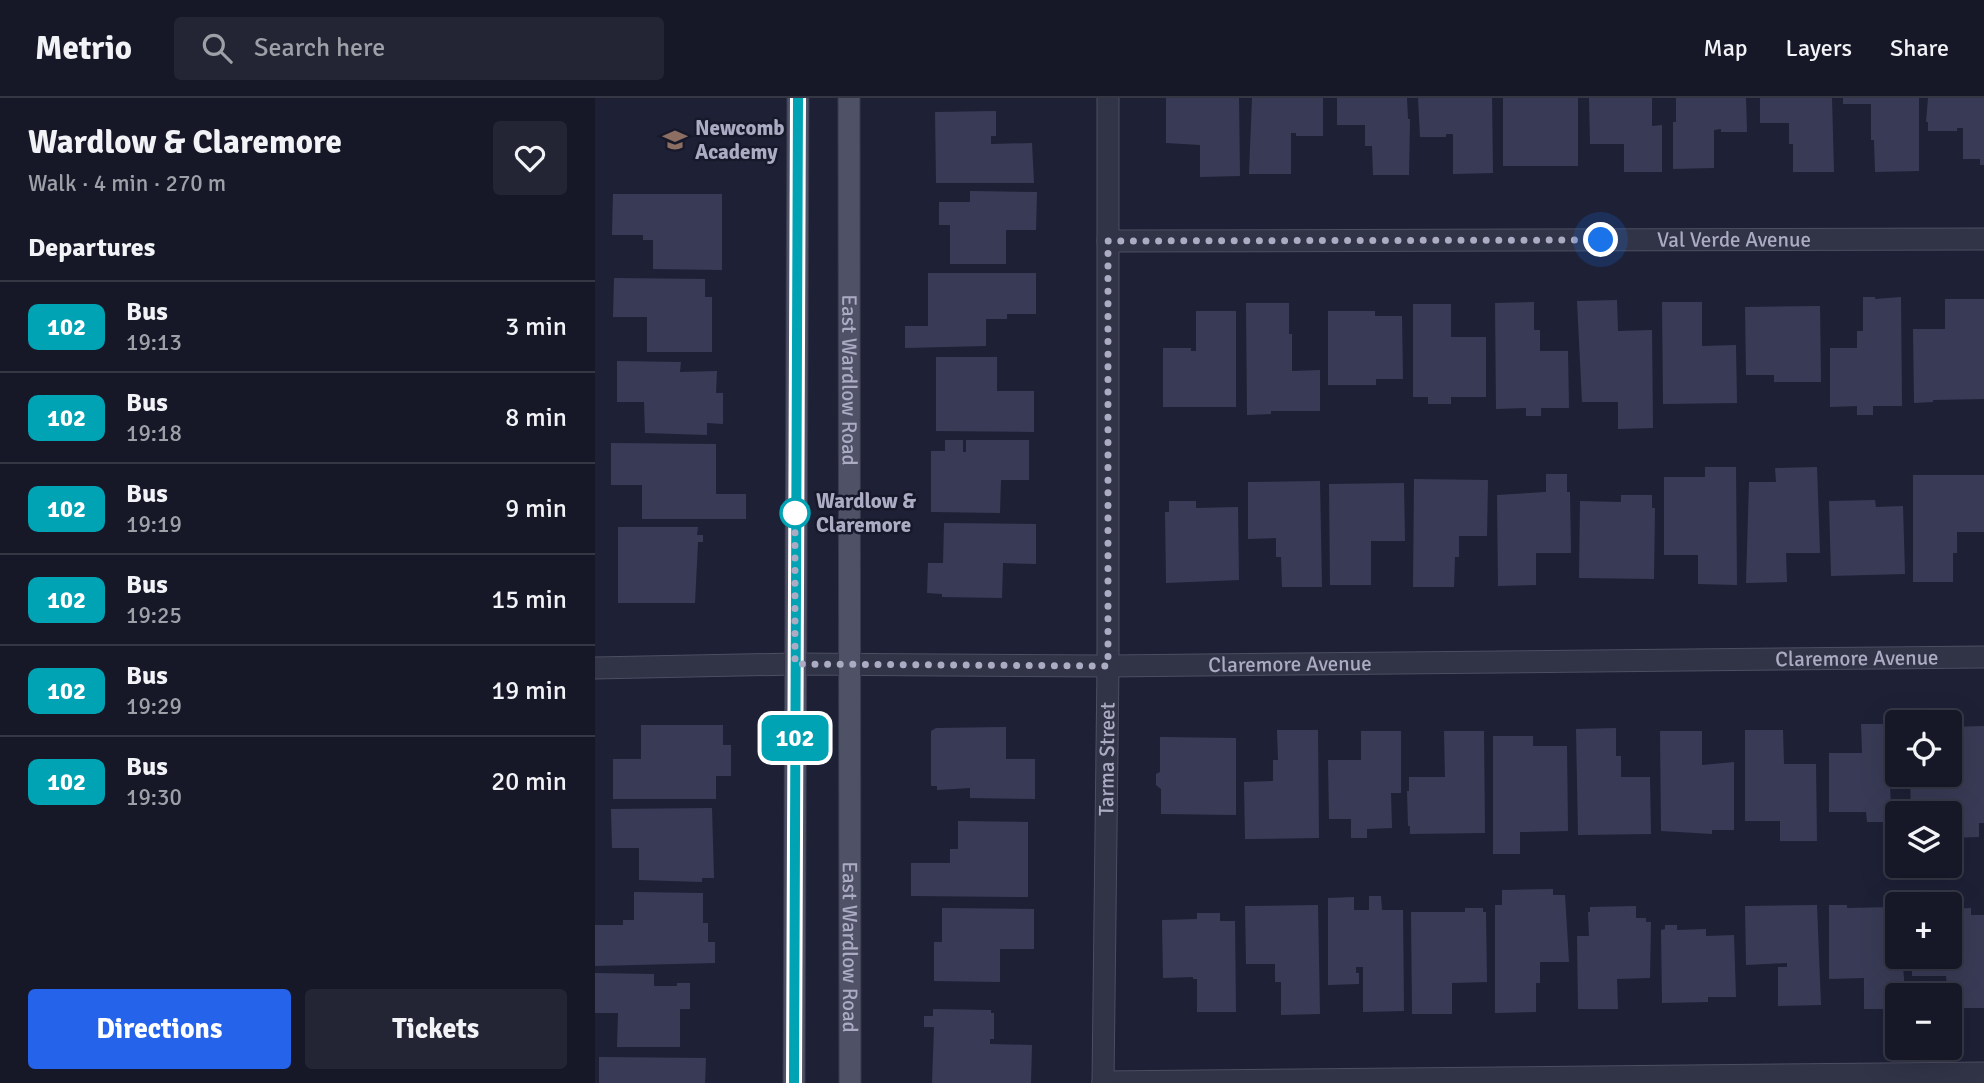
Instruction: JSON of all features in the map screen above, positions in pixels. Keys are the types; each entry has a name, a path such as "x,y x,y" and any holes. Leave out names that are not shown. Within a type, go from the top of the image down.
{"main road":[{"path":"794,1083 798,98"},
{"name":"East Wardlow Road","path":"849,98 850,1083"}],"street":[{"name":"Tarma Street","path":"1103,1083 1108,666 1108,98"},
{"name":"Val Verde Avenue","path":"1108,241 1984,239"},
{"name":"Claremore Avenue","path":"595,668 795,664 1108,666 1984,657"},
{"path":"1103,1083 1984,1073"}],"building":[{"path":"1166,98 1239,98 1240,176 1200,177 1200,145 1166,143"},
{"path":"1252,98 1323,98 1323,136 1296,136 1296,133 1291,133 1291,174 1249,174"},
{"path":"1337,98 1407,98 1410,119 1409,175 1373,175 1372,146 1365,146 1365,125 1337,125"},
{"path":"1418,98 1492,98 1493,173 1453,174 1453,134 1446,134 1446,137 1420,137"},
{"path":"1503,98 1578,98 1578,166 1503,166"},
{"path":"1589,98 1652,98 1652,126 1662,125 1662,172 1624,172 1624,144 1590,144"},
{"path":"1676,98 1746,98 1747,132 1714,130 1714,168 1673,169"},
{"path":"1760,98 1832,98 1834,172 1793,172 1793,144 1789,144 1789,123 1760,123"},
{"path":"1843,98 1919,98 1919,171 1875,172 1874,140 1871,140 1871,104 1843,104"},
{"path":"1928,98 1984,98 1984,165 1980,165 1980,159 1963,159 1963,128 1957,128 1957,131 1928,131"},
{"path":"996,111 996,136 991,136 991,144 1032,143 1034,183 936,183 935,112"},
{"path":"970,191 1037,192 1036,230 1006,230 1006,264 950,264 950,225 939,225 939,202 970,202"},
{"path":"613,194 722,194 722,270 653,269 653,240 643,240 643,235 612,235"},
{"path":"928,273 1036,273 1036,314 1007,314 1007,319 986,319 986,346 905,348 905,326 928,326"},
{"path":"614,278 705,279 705,297 712,297 712,352 647,352 647,317 613,317"},
{"path":"1863,297 1901,297 1902,406 1873,406 1873,415 1857,415 1857,406 1830,407 1830,348 1857,348 1857,331 1863,331"},
{"path":"1945,299 1984,299 1984,399 1914,403 1913,329 1945,329"},
{"path":"1617,300 1618,331 1652,330 1653,428 1618,429 1618,402 1582,402 1577,301"},
{"path":"1534,302 1534,330 1540,330 1540,351 1568,351 1569,408 1541,408 1541,416 1526,416 1526,408 1496,409 1495,303"},
{"path":"1662,302 1702,302 1702,346 1736,345 1737,403 1663,404"},
{"path":"1246,303 1289,303 1292,371 1320,370 1320,411 1271,411 1271,414 1247,415"},
{"path":"1413,304 1451,304 1451,337 1486,337 1486,397 1451,397 1451,404 1428,404 1428,397 1413,397"},
{"path":"1820,306 1821,382 1774,382 1774,375 1746,375 1745,307"},
{"path":"1196,311 1236,311 1236,407 1163,407 1163,348 1191,348 1191,351 1196,351"},
{"path":"1328,311 1375,311 1375,316 1402,316 1403,379 1376,379 1376,385 1328,385"},
{"path":"936,357 997,357 997,391 1034,391 1034,432 936,431"},
{"path":"617,361 681,362 680,372 717,371 716,393 723,393 723,424 707,423 707,435 645,433 644,402 617,402"},
{"path":"945,440 963,440 963,452 966,452 966,440 1029,440 1029,480 1001,480 1000,513 931,512 931,451 945,451"},
{"path":"611,443 716,444 716,494 746,494 746,519 642,519 642,485 611,485"},
{"path":"1705,467 1736,467 1737,585 1698,584 1698,555 1664,555 1664,477 1705,477"},
{"path":"1817,467 1820,553 1786,553 1787,582 1746,583 1749,482 1776,482 1775,468"},
{"path":"1546,474 1567,474 1571,553 1536,553 1536,585 1498,586 1497,495 1546,492"},
{"path":"1913,475 1984,475 1984,532 1957,532 1957,553 1953,553 1953,582 1913,582"},
{"path":"1414,479 1488,480 1487,536 1459,536 1454,587 1413,587"},
{"path":"1320,481 1322,587 1282,587 1281,557 1276,557 1276,538 1248,539 1248,482"},
{"path":"1404,483 1405,541 1371,541 1371,585 1330,585 1329,484"},
{"path":"1621,495 1652,495 1652,508 1655,508 1654,579 1579,578 1580,501 1621,502"},
{"path":"1875,500 1876,507 1903,506 1905,574 1831,576 1829,501"},
{"path":"1169,501 1196,501 1196,508 1238,507 1239,580 1166,583 1165,512 1169,512"},
{"path":"944,523 1036,524 1036,564 1003,563 1002,598 942,597 942,594 927,593 928,563 943,563"},
{"path":"618,527 698,527 697,535 703,535 703,542 698,542 695,603 618,603"},
{"path":"1861,724 1885,724 1885,787 1890,787 1891,801 1885,801 1885,822 1867,822 1866,812 1829,812 1829,753 1862,753"},
{"path":"641,725 723,725 723,745 731,745 731,776 716,776 716,799 613,799 613,759 641,759"},
{"path":"1984,726 1984,823 1979,823 1979,837 1962,838 1962,801 1911,801 1910,787 1962,787 1962,727"},
{"path":"1006,727 1006,759 1035,759 1035,799 970,798 970,788 937,790 937,786 931,786 931,731 936,728"},
{"path":"1616,728 1616,756 1621,756 1621,777 1650,777 1651,834 1578,835 1576,729"},
{"path":"1277,730 1318,730 1319,838 1245,839 1244,782 1273,781 1273,760 1278,760"},
{"path":"1745,730 1783,730 1784,764 1816,764 1817,841 1780,841 1780,821 1745,821"},
{"path":"1361,731 1401,731 1401,793 1391,793 1392,828 1367,829 1367,838 1351,838 1351,819 1329,819 1328,760 1361,760"},
{"path":"1444,731 1484,731 1485,833 1410,834 1407,791 1409,777 1445,777"},
{"path":"1660,731 1702,731 1702,765 1734,762 1734,830 1712,830 1712,834 1661,831"},
{"path":"1493,736 1533,736 1533,746 1567,746 1568,831 1520,832 1520,854 1493,854"},
{"path":"1160,737 1236,738 1236,815 1161,814 1161,789 1156,785 1156,774 1160,772"},
{"path":"712,808 714,878 702,878 702,882 639,880 639,848 612,848 611,809"},
{"path":"958,821 1028,822 1028,897 911,896 911,863 950,863 950,849 958,849"},
{"path":"1553,889 1553,895 1565,895 1569,962 1540,962 1540,983 1536,983 1536,1012 1495,1013 1495,905 1502,905 1502,890"},
{"path":"634,892 703,893 703,923 708,923 708,942 715,942 715,963 595,966 595,925 623,925 623,920 634,920"},
{"path":"1369,896 1381,896 1382,910 1403,910 1404,1011 1363,1012 1363,967 1356,967 1359,984 1328,985 1328,898 1354,897 1354,910 1369,910"},
{"path":"1318,905 1320,1014 1281,1015 1281,982 1275,982 1275,964 1246,964 1245,906"},
{"path":"1817,905 1821,1005 1778,1006 1778,967 1787,967 1787,963 1746,965 1745,906"},
{"path":"1829,905 1847,905 1847,908 1885,907 1885,969 1903,969 1904,983 1885,983 1885,1009 1864,1009 1864,978 1829,979"},
{"path":"1636,906 1636,918 1646,918 1646,922 1651,922 1650,978 1617,979 1618,1009 1578,1009 1577,936 1589,936 1590,907"},
{"path":"942,908 1034,909 1034,949 1000,949 1000,982 934,981 934,942 942,942"},
{"path":"1465,908 1483,908 1483,912 1486,912 1487,982 1452,983 1452,1014 1412,1014 1411,912 1465,912"},
{"path":"1962,908 1971,908 1971,915 1984,915 1984,1008 1962,1008 1962,983 1947,983 1946,976 1912,976 1912,969 1962,969"},
{"path":"1197,913 1220,913 1220,921 1235,921 1236,1012 1197,1012 1197,979 1163,978 1162,920 1197,919"},
{"path":"1665,925 1677,925 1677,930 1706,929 1706,936 1734,935 1736,997 1708,997 1708,1002 1662,1003 1661,930 1665,929"},
{"path":"595,973 654,974 654,986 690,983 690,1009 680,1009 680,1047 617,1047 618,1013 595,1013"},
{"path":"933,1009 991,1010 991,1013 994,1013 994,1039 990,1039 990,1044 1032,1045 1031,1083 932,1083 934,1027 924,1027 924,1016 933,1016"},
{"path":"599,1057 706,1058 705,1083 599,1083"}],"bus line":[{"name":"102","path":"794,1083 798,98"}],"place":[{"name":"Newcomb Academy","path":"675,140"},
{"name":"Wardlow & Claremore","path":"795,513"}],"route":[{"path":"795,513 795,504 794,620 795,664 1108,666 1108,241 1601,240"}]}
